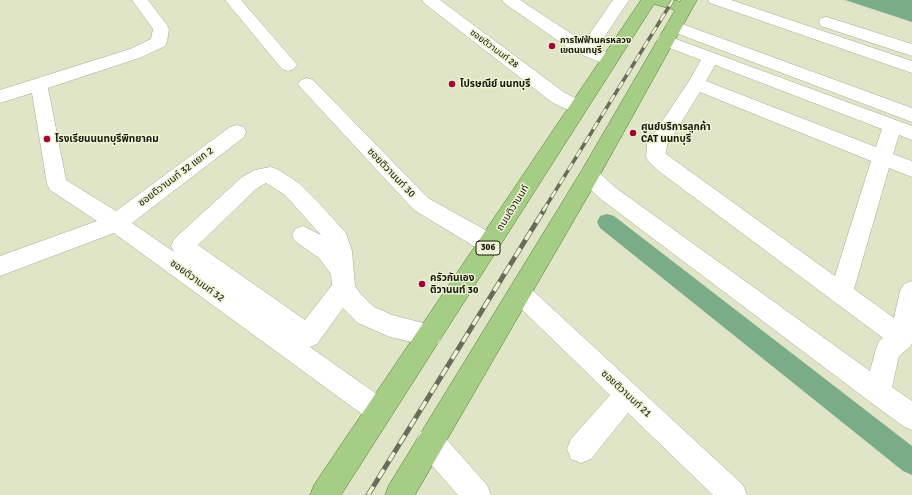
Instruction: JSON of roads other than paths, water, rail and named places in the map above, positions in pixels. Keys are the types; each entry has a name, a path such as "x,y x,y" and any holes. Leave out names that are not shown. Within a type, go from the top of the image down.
{"main road":[{"name":"ถนนติวานนท์","path":"324,495 649,0"},
{"path":"399,495 589,176 678,19 658,0"}],"street":[{"path":"0,97 136,53 159,42 161,29 140,0"},
{"path":"232,0 288,65"},
{"name":"ซอยติวานนท์ 28","path":"430,0 558,98 578,107"},
{"path":"510,0 579,47 609,60"},
{"path":"587,50 621,0"},
{"path":"716,0 912,67"},
{"path":"762,0 912,50"},
{"path":"678,19 711,57 912,133"},
{"path":"678,19 912,115"},
{"path":"711,57 696,84 657,144 656,157 667,167 902,338"},
{"name":"ซอยติวานนท์ 30","path":"306,84 421,204 438,216 490,244"},
{"path":"696,84 912,169"},
{"name":"ซอยติวานนท์ 32","path":"39,85 57,184 116,223 379,411"},
{"path":"841,293 892,126"},
{"name":"ซอยติวานนท์ 32 แยก 2","path":"116,223 237,132"},
{"path":"270,175 292,189 311,208 338,240 341,251 343,279 308,336 182,246 249,182 262,176 270,175"},
{"path":"589,176 609,194 912,417"},
{"path":"0,266 116,223"},
{"path":"303,235 327,251 343,279 352,301 366,315 390,326 430,335"},
{"path":"878,392 888,349 902,338 912,291"},
{"name":"ซอยติวานนท์ 21","path":"520,293 733,495"},
{"path":"581,448 628,395"},
{"path":"430,442 477,495"}],"waterway":[{"path":"607,222 912,462"}],"railway":[{"path":"543,211 673,0"},
{"path":"368,495 544,210"}],"place":[{"name":"การไฟฟ้านครหลวง เขตนนทบุรี","path":"552,46"},
{"name":"ไปรษณีย์ นนทบุรี","path":"452,84"},
{"name":"ศูนย์บริการลูกค้า CAT นนทบุรี","path":"633,133"},
{"name":"โรงเรียนนนทบุรีพิทยาคม","path":"47,139"},
{"name":"ครัวกันเอง ติวานนท์ 30","path":"422,284"}]}
